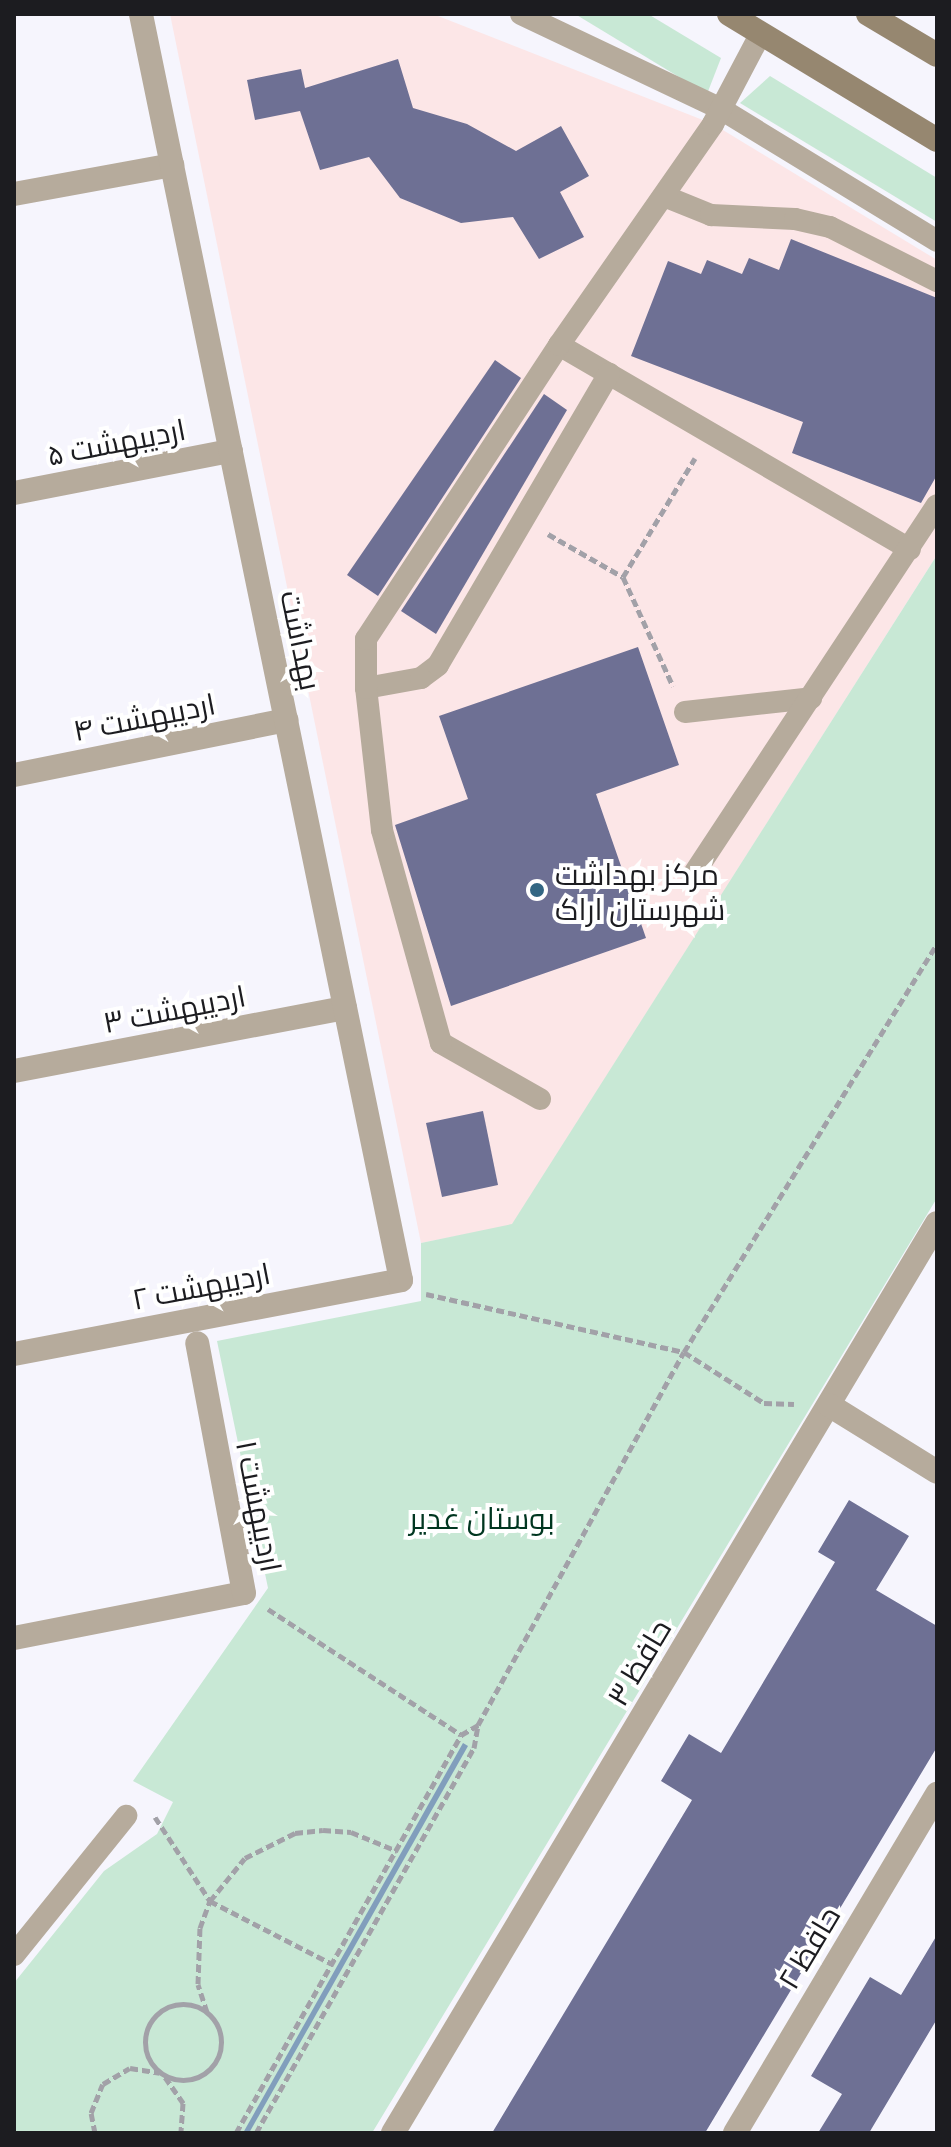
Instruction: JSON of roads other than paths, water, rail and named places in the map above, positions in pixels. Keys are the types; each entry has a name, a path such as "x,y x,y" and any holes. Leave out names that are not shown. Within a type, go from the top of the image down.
{"main road":[{"path":"729,14 937,140"},
{"path":"868,14 937,55"}],"street":[{"name":"بهداشت","path":"141,14 401,1280"},
{"path":"14,194 172,165"},
{"name":"اردیبهشت ۵","path":"14,493 231,451"},
{"name":"اردیبهشت ۴","path":"14,775 286,720"},
{"name":"اردیبهشت ۳","path":"14,1071 345,1008"},
{"name":"حافظ ۳","path":"393,2133 937,1223"},
{"name":"اردیبهشت ۲","path":"14,1354 401,1280"},
{"name":"اردیبهشت ۱","path":"14,1638 244,1593 197,1343"},
{"path":"829,1405 937,1472"},
{"name":"حافظ ۲","path":"735,2133 937,1794"}],"lane":[{"path":"521,14 721,109 937,241"},
{"path":"540,1099 441,1043 382,830 366,688 366,639 559,345 721,109 761,33"},
{"path":"664,196 711,215 795,219 830,227 937,281"},
{"path":"559,345 910,549"},
{"path":"366,688 421,678 438,665 609,374"},
{"path":"693,875 937,505"},
{"path":"685,712 811,698"},
{"path":"14,1955 126,1816"}],"water":[{"path":"463,1743 468,1746 249,2133 243,2133"}],"place":[{"name":"مرکز بهداشت شهرستان اراک","path":"537,890"}],"park label":[{"name":"بوستان غدیر","path":"482,1517"}]}
